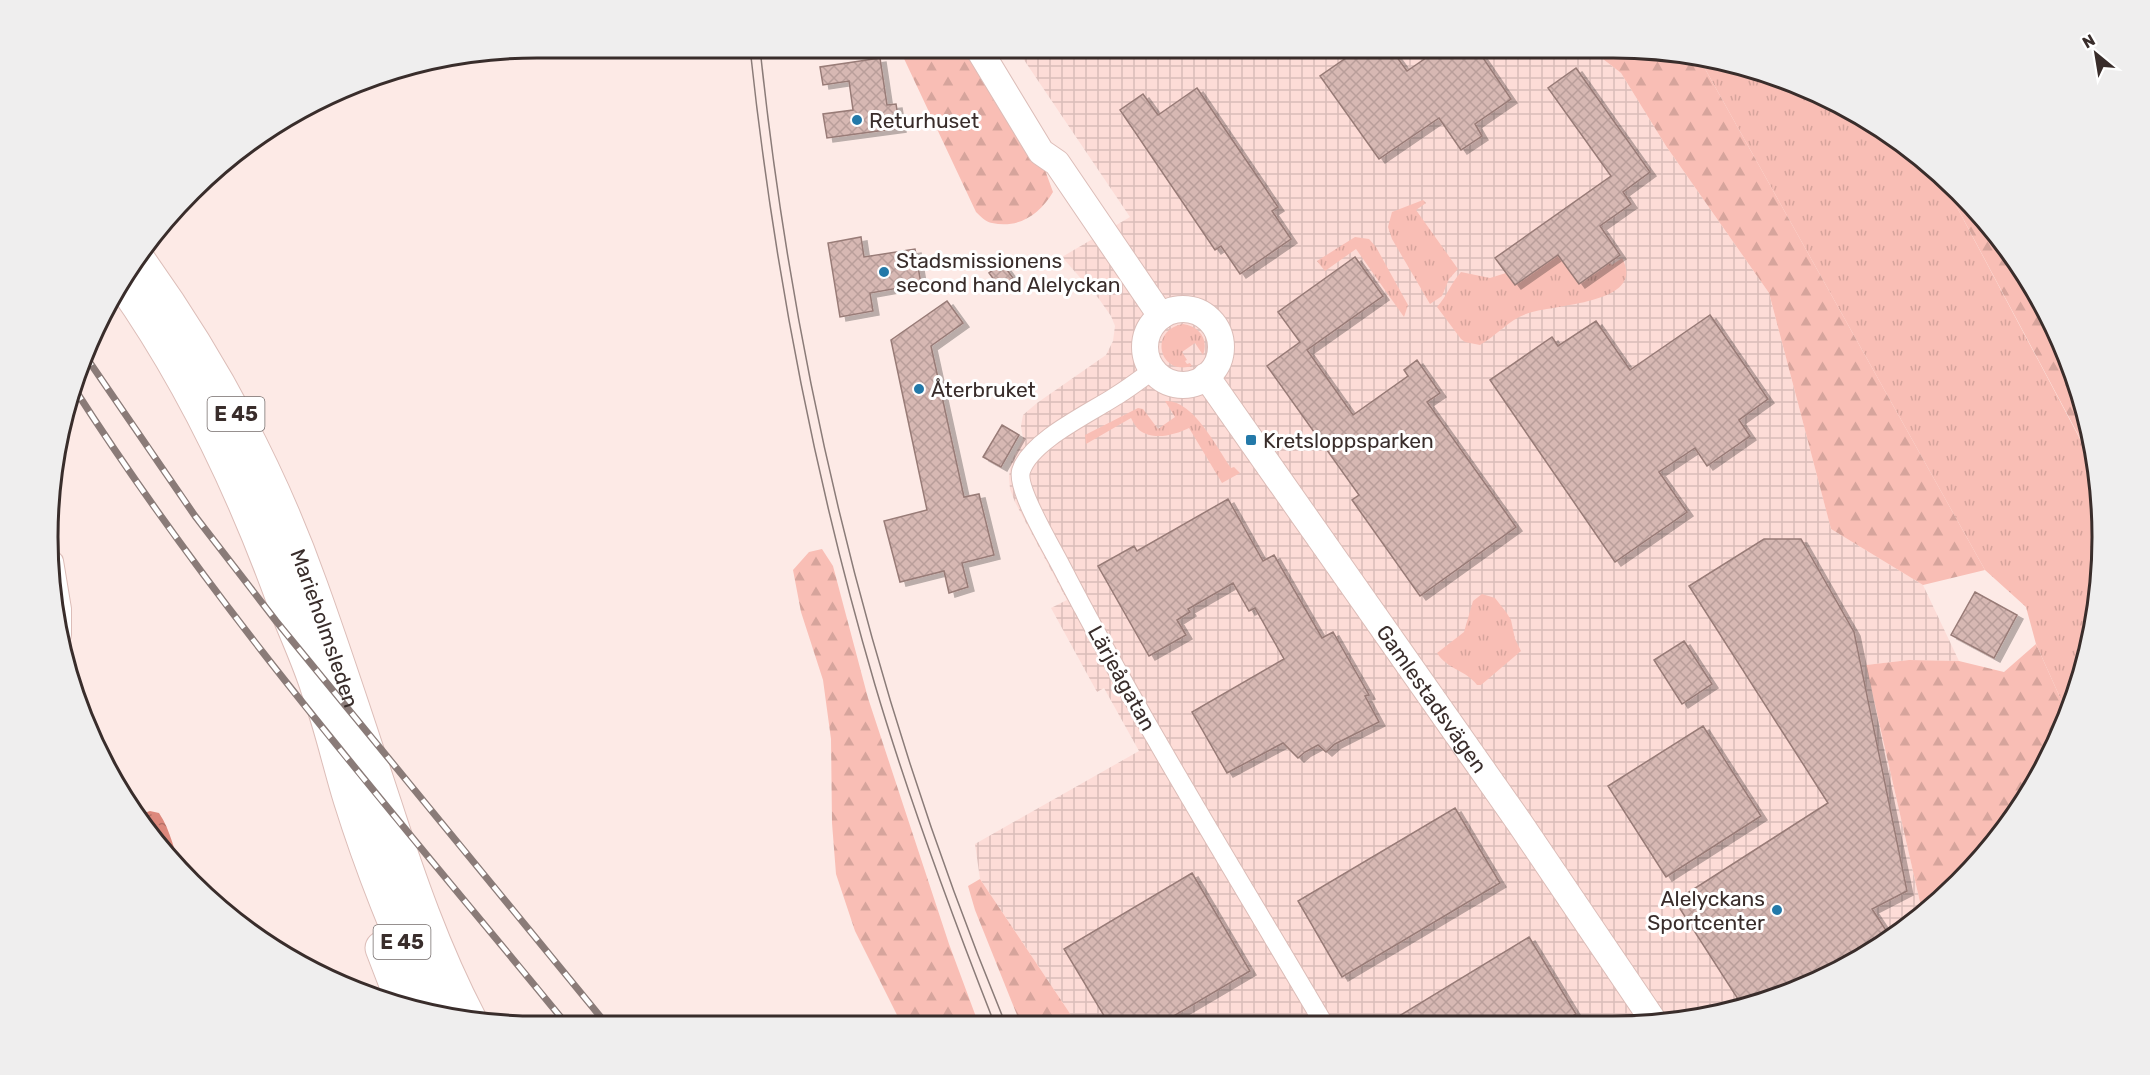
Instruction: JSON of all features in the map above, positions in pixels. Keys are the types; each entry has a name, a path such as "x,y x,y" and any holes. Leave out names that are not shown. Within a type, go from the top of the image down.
{"highway":[{"name":"Marieholmsleden","path":"143,266 211,369 238,417 263,470 310,583 423,918 449,980 465,1010"},
{"name":"Marieholmsleden","path":"128,290 192,392 243,497 318,690 372,867 404,948 430,1004"},
{"path":"318,690 336,824 400,996"}],"street":[{"path":"984,58 1041,152 1057,163"},
{"path":"1000,58 1053,146 1057,163 1161,316"},
{"path":"1176,310 1191,310 1213,324 1219,337 1220,351 1216,365 1206,376 1194,383 1180,384 1163,379 1153,370 1146,356 1146,341 1151,327 1161,316 1176,310"},
{"name":"Lärjeågatan","path":"1153,370 1032,452 1021,473 1021,482 1034,514 1117,671 1319,1016"},
{"name":"Gamlestadsvägen","path":"1206,376 1513,813 1649,1014"}],"shaded area":[{"path":"1023,58 1602,58 1621,73 1666,146 1769,293 1831,529 1923,585 1959,661 1909,660 1866,665 1920,904 1879,936 1796,980 1736,1000 1675,1012 1612,1016 1072,1016 980,879 975,844 1139,751 1104,688 1097,692 1051,608 1067,600 1015,502 1010,489 1009,477 1011,462 1023,439 1021,426 1023,415 1106,355 1113,341 1115,326 1111,316 1062,257 1130,217"}],"green space":[{"path":"904,58 975,58 1045,170 1053,192 1042,207 1028,218 1011,224 992,223 983,219 976,212"},
{"path":"1602,58 1644,60 1704,68 1985,570 1923,585 1831,529 1769,293 1666,146 1621,73"},
{"path":"1704,68 1736,75 1796,95 1852,123 1904,157 1955,203 2082,444 2090,506 2092,538 2090,569 2082,631 2062,702 2036,644 2026,607 1985,570"},
{"path":"1423,200 1426,203 1416,210 1458,269 1449,279 1442,296 1430,304 1392,239 1388,227 1392,212"},
{"path":"1955,203 1993,246 2011,271 2042,326 2066,384 2081,440"},
{"path":"1355,237 1369,239 1376,247 1408,305 1404,317 1356,249 1325,271 1317,261"},
{"path":"1558,255 1579,284 1610,263 1612,265 1622,258 1626,273 1621,285 1609,294 1593,300 1526,314 1480,345 1461,339 1437,307 1461,272 1490,278 1506,273 1515,285"},
{"path":"1183,324 1198,330 1204,339 1205,349 1203,355 1195,343 1182,352 1187,364 1190,363 1192,366 1181,367 1165,359 1162,343 1165,334 1172,328"},
{"path":"1165,401 1175,402 1194,416 1231,468 1234,467 1240,473 1222,483 1189,428 1171,435 1151,435 1139,430 1131,418 1086,444 1085,435 1138,408 1143,409 1158,429 1175,417"},
{"path":"822,549 833,566 868,698 949,944 976,1016 898,1016 855,931 836,874 832,823 831,739 823,680 801,612 793,570 809,552"},
{"path":"1482,594 1495,598 1506,612 1521,651 1481,685 1477,685 1468,676 1441,659 1437,653 1464,632 1473,601"},
{"path":"2036,644 2062,702 2042,749 2011,804 1973,853 1920,904 1866,665 1909,660 1959,661 2004,672"},
{"path":"980,879 1072,1016 1017,1016 975,910 968,886"}],"water":[{"path":"145,813 159,813 175,850 157,829"}],"building":[{"path":"880,58 887,105 896,104 900,128 827,138 823,114 853,110 849,81 823,85 820,67"},
{"path":"1346,58 1398,58 1407,71 1426,58 1483,58 1511,99 1475,124 1482,136 1461,150 1439,118 1379,159 1320,76"},
{"path":"1576,68 1650,172 1623,192 1631,204 1600,226 1620,255 1579,284 1558,255 1515,285 1495,258 1611,176 1548,88"},
{"path":"1197,88 1278,207 1272,211 1291,239 1240,274 1221,246 1215,250 1120,110 1143,94 1158,115"},
{"path":"861,237 864,257 915,249 921,284 870,293 873,311 840,317 828,243"},
{"path":"1355,257 1383,296 1307,350 1353,415 1408,376 1404,370 1417,360 1440,393 1427,402 1516,527 1420,596 1352,500 1359,495 1267,366 1300,342 1278,312"},
{"path":"1002,263 1013,278 1000,288 989,273"},
{"path":"947,301 963,323 931,346 964,497 979,494 994,555 962,563 968,587 949,593 944,571 900,582 884,521 927,510 891,340"},
{"path":"1710,315 1768,399 1739,420 1750,436 1707,466 1695,448 1659,472 1687,512 1615,562 1490,380 1552,337 1558,346 1596,321 1630,370"},
{"path":"1002,425 1019,435 1001,467 983,457"},
{"path":"1228,499 1263,561 1274,555 1322,638 1333,632 1369,695 1365,696 1379,722 1335,744 1326,752 1318,745 1298,758 1283,743 1227,773 1192,712 1284,659 1255,608 1249,611 1233,583 1188,609 1190,612 1177,620 1186,635 1149,656 1098,566 1134,546 1137,551"},
{"path":"1764,539 1801,539 1854,632 1907,891 1872,909 1886,931 1879,936 1796,980 1738,999 1675,901 1828,803 1689,586"},
{"path":"1975,592 2017,615 1994,658 1951,635"},
{"path":"1684,641 1712,684 1682,704 1654,660"},
{"path":"1703,726 1761,816 1666,877 1608,786"},
{"path":"1455,808 1500,883 1342,977 1298,901"},
{"path":"1192,873 1250,971 1174,1016 1104,1016 1064,949"},
{"path":"1529,937 1576,1014 1573,1016 1399,1016"}],"tram line":[{"path":"751,58 759,129 784,289 798,369 833,528 875,685 902,771 992,1016"},
{"path":"761,58 775,174 795,299 819,423 848,546 881,667 918,788 960,907 1002,1016"}],"railway":[{"path":"91,364 195,516 276,621 600,1016"},
{"path":"80,397 188,554 249,635 375,793 560,1016"}],"place":[{"name":"Returhuset","path":"857,120"},
{"name":"Stadsmissionens second hand Alelyckan","path":"884,272"},
{"name":"Återbruket","path":"919,389"},
{"name":"Kretsloppsparken","path":"1251,440"},
{"name":"Alelyckans Sportcenter","path":"1777,910"}]}
